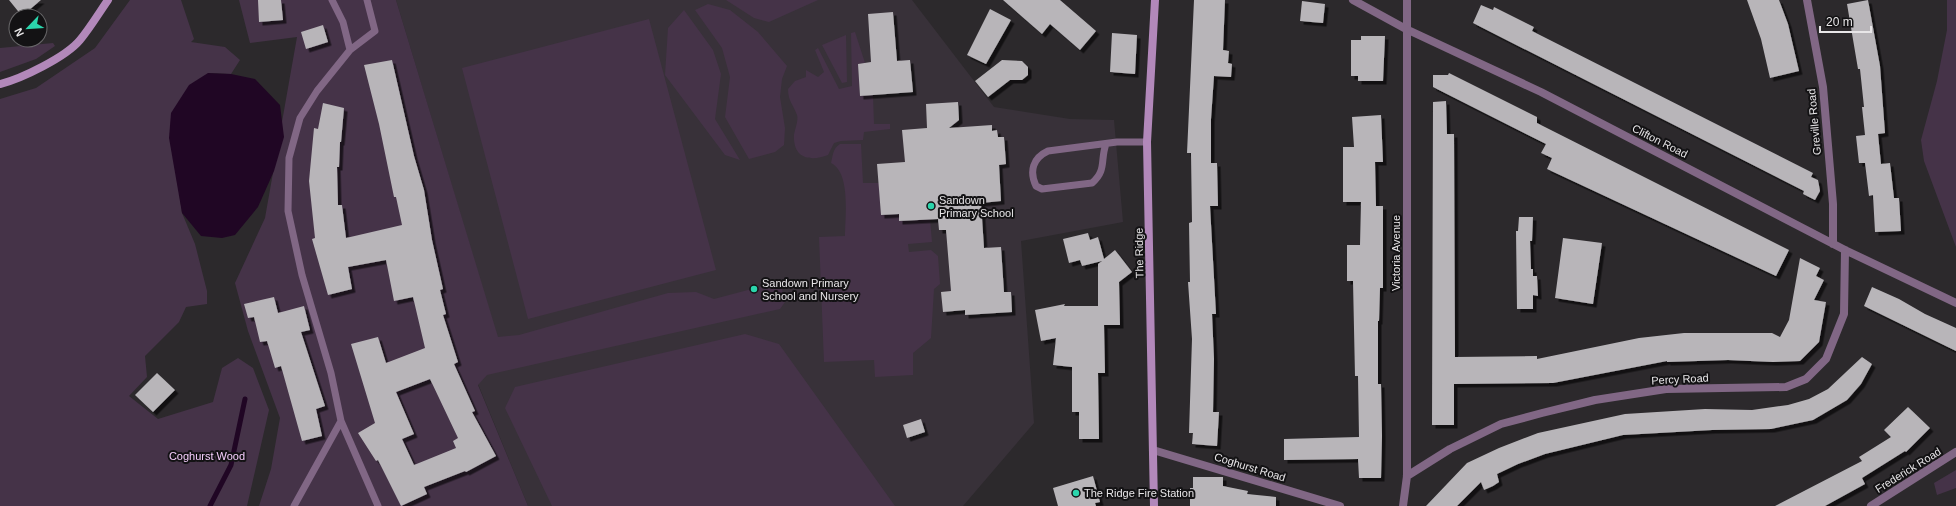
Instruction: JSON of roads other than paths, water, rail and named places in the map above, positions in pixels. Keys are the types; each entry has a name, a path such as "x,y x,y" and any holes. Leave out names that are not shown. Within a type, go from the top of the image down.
{"main road":[{"path":"0,84 38,69 61,56 79,42 108,0"},
{"name":"The Ridge","path":"1154,506 1147,142 1155,0"}],"street":[{"name":"Clifton Road","path":"1353,0 1406,29 1541,92 1833,244 1956,303"},
{"name":"Victoria Avenue","path":"1403,506 1407,476 1407,0"},
{"name":"Greville Road","path":"1806,0 1823,87 1833,204 1833,244"},
{"name":"Percy Road","path":"1407,476 1450,449 1500,424 1595,400 1666,389 1786,387 1806,379 1826,358 1844,314 1845,250"},
{"name":"Coghurst Road","path":"1153,450 1340,506"},
{"name":"Frederick Road","path":"1871,506 1956,452"}],"lane":[{"path":"332,0 343,22 350,50"},
{"path":"367,0 375,31 350,50 317,92 300,118 288,158 288,212 302,275 331,373 341,421 378,506"},
{"path":"1106,144 1102,171 1092,183 1042,189 1036,186 1032,179 1032,169 1035,161 1040,155 1048,151 1117,142 1147,142"},
{"path":"294,506 341,421"}],"waterway":[{"path":"210,506 231,465 245,399"}],"place":[{"name":"Sandown Primary School","path":"931,206"},
{"name":"Sandown Primary School and Nursery","path":"754,289"},
{"name":"The Ridge Fire Station","path":"1076,493"}],"park label":[{"name":"Coghurst Wood","path":"207,456"}]}
